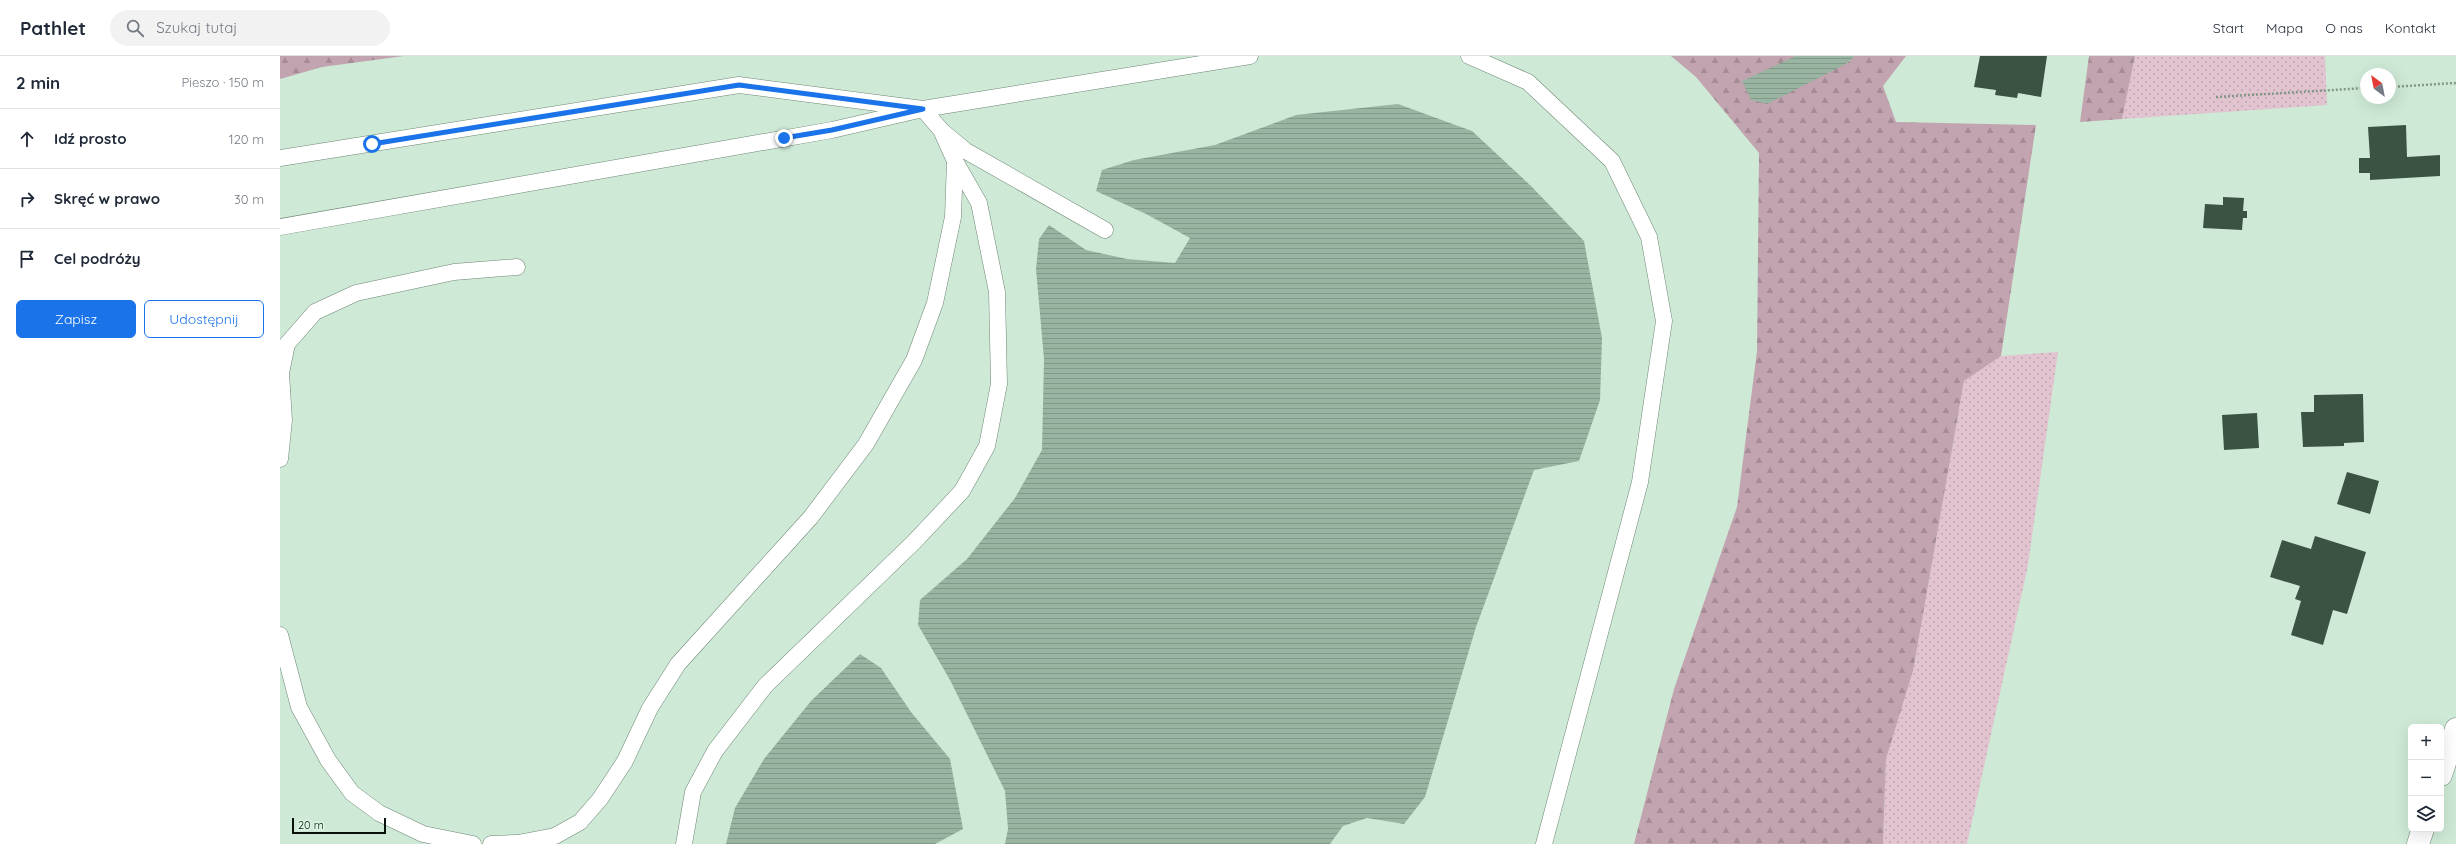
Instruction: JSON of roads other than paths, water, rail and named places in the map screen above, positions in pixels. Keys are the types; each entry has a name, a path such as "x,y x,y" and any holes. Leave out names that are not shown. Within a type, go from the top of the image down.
{"street":[{"path":"2444,766 2456,729"},
{"path":"2418,844 2422,832"}],"lane":[{"path":"280,227 832,130 923,109 1250,56"},
{"path":"1469,56 1528,82 1612,161 1649,237 1664,322 1640,482 1544,844"},
{"path":"280,158 739,85 923,109 941,130 966,151 1106,230"},
{"path":"684,844 693,792 715,751 765,686 914,542 957,496 987,446 999,384 997,292 979,203 955,161 941,130"},
{"path":"491,844 518,843 555,836 580,822 600,799 625,761 650,708 678,664 811,517 866,444 914,360 935,303 953,217 955,161"},
{"path":"280,459 284,420 281,374 287,344 315,312 356,293 454,272 517,267"},
{"path":"280,635 299,707 328,760 352,793 379,813 423,834 473,844"}]}
